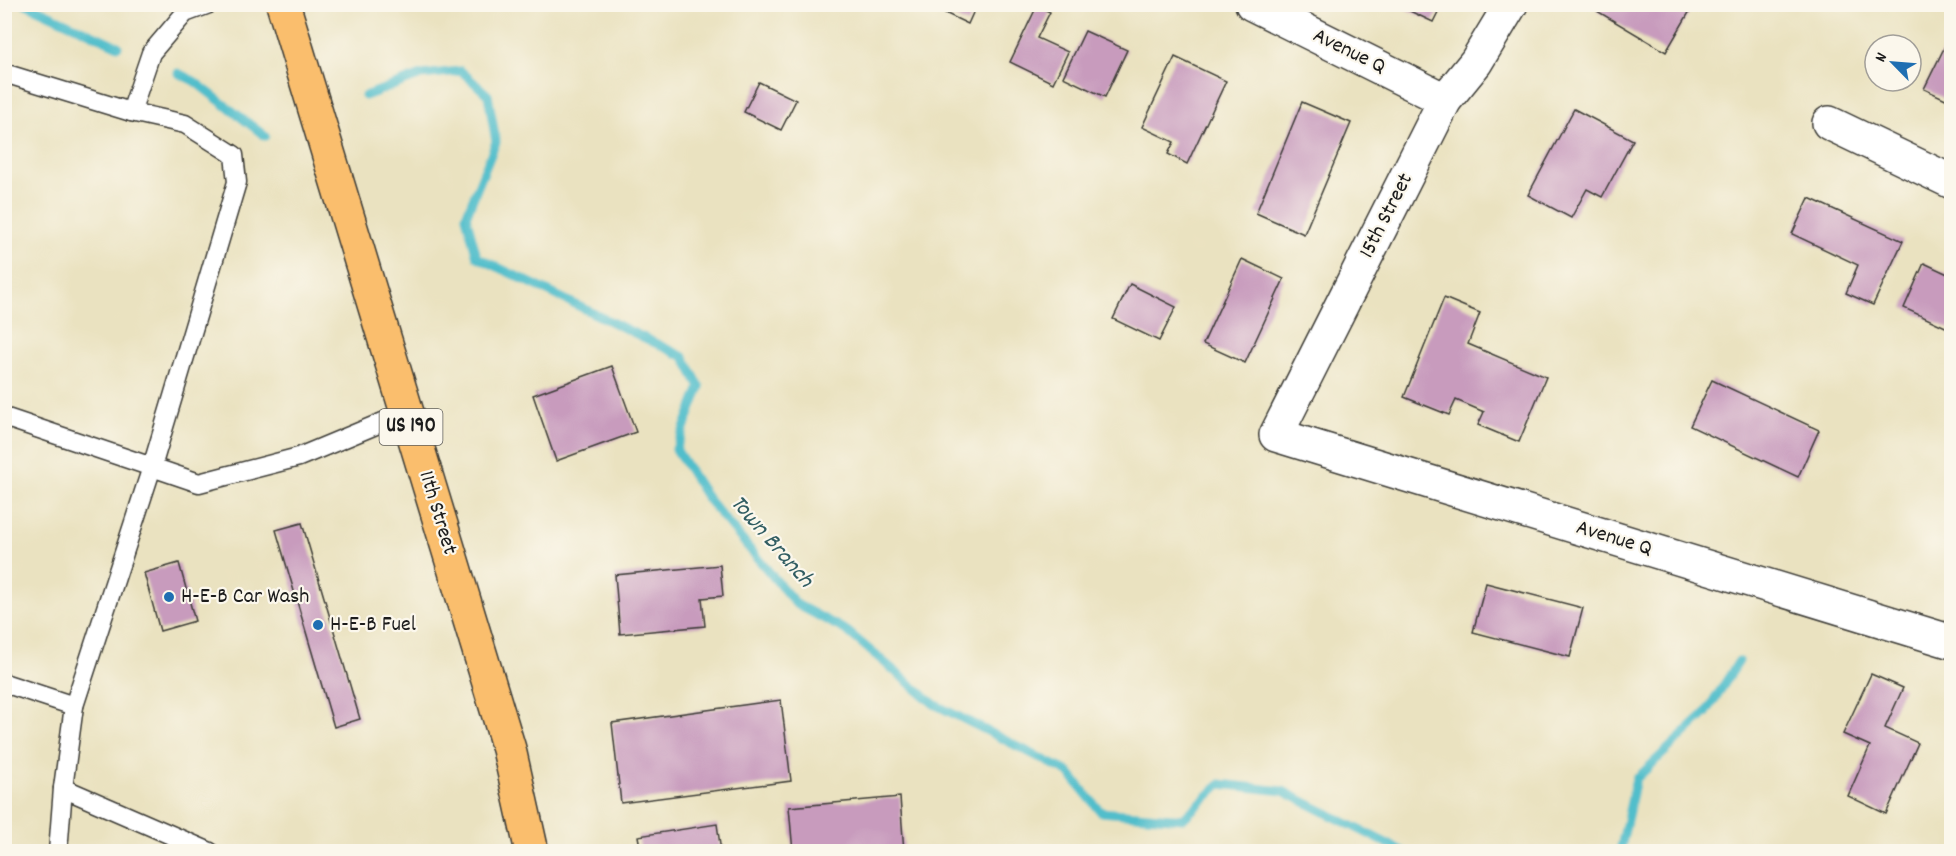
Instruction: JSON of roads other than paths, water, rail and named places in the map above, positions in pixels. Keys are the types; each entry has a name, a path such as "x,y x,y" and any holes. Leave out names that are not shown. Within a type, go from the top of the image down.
{"main road":[{"name":"11th Street","path":"283,4 509,749 532,852"}],"street":[{"name":"Avenue Q","path":"1252,4 1445,100"},
{"name":"15th Street","path":"1276,435 1445,100 1476,62 1511,4"},
{"path":"1829,123 1952,182"},
{"name":"Avenue Q","path":"1276,435 1952,642"}],"lane":[{"path":"131,112 151,53 184,13 209,4"},
{"path":"4,73 131,112 184,124 234,155 237,182 152,467 74,706 63,788 58,852"},
{"path":"4,417 200,483 299,457 407,412"},
{"path":"4,683 74,706"},
{"path":"63,788 210,852"}],"waterway":[{"name":"Town Branch","path":"26,4 118,46"},
{"name":"Town Branch","path":"365,96 421,75 461,71 488,95 496,142 466,216 477,257 684,357 700,387 676,449 707,498 796,604 847,631 934,704 1068,772 1101,812 1183,819 1220,784 1283,791 1404,852"},
{"name":"Town Branch","path":"178,73 194,81 265,136"},
{"path":"1620,852 1636,779 1706,713 1739,661"}],"place":[{"name":"H-E-B Car Wash","path":"169,597"},
{"name":"H-E-B Fuel","path":"318,625"}]}
